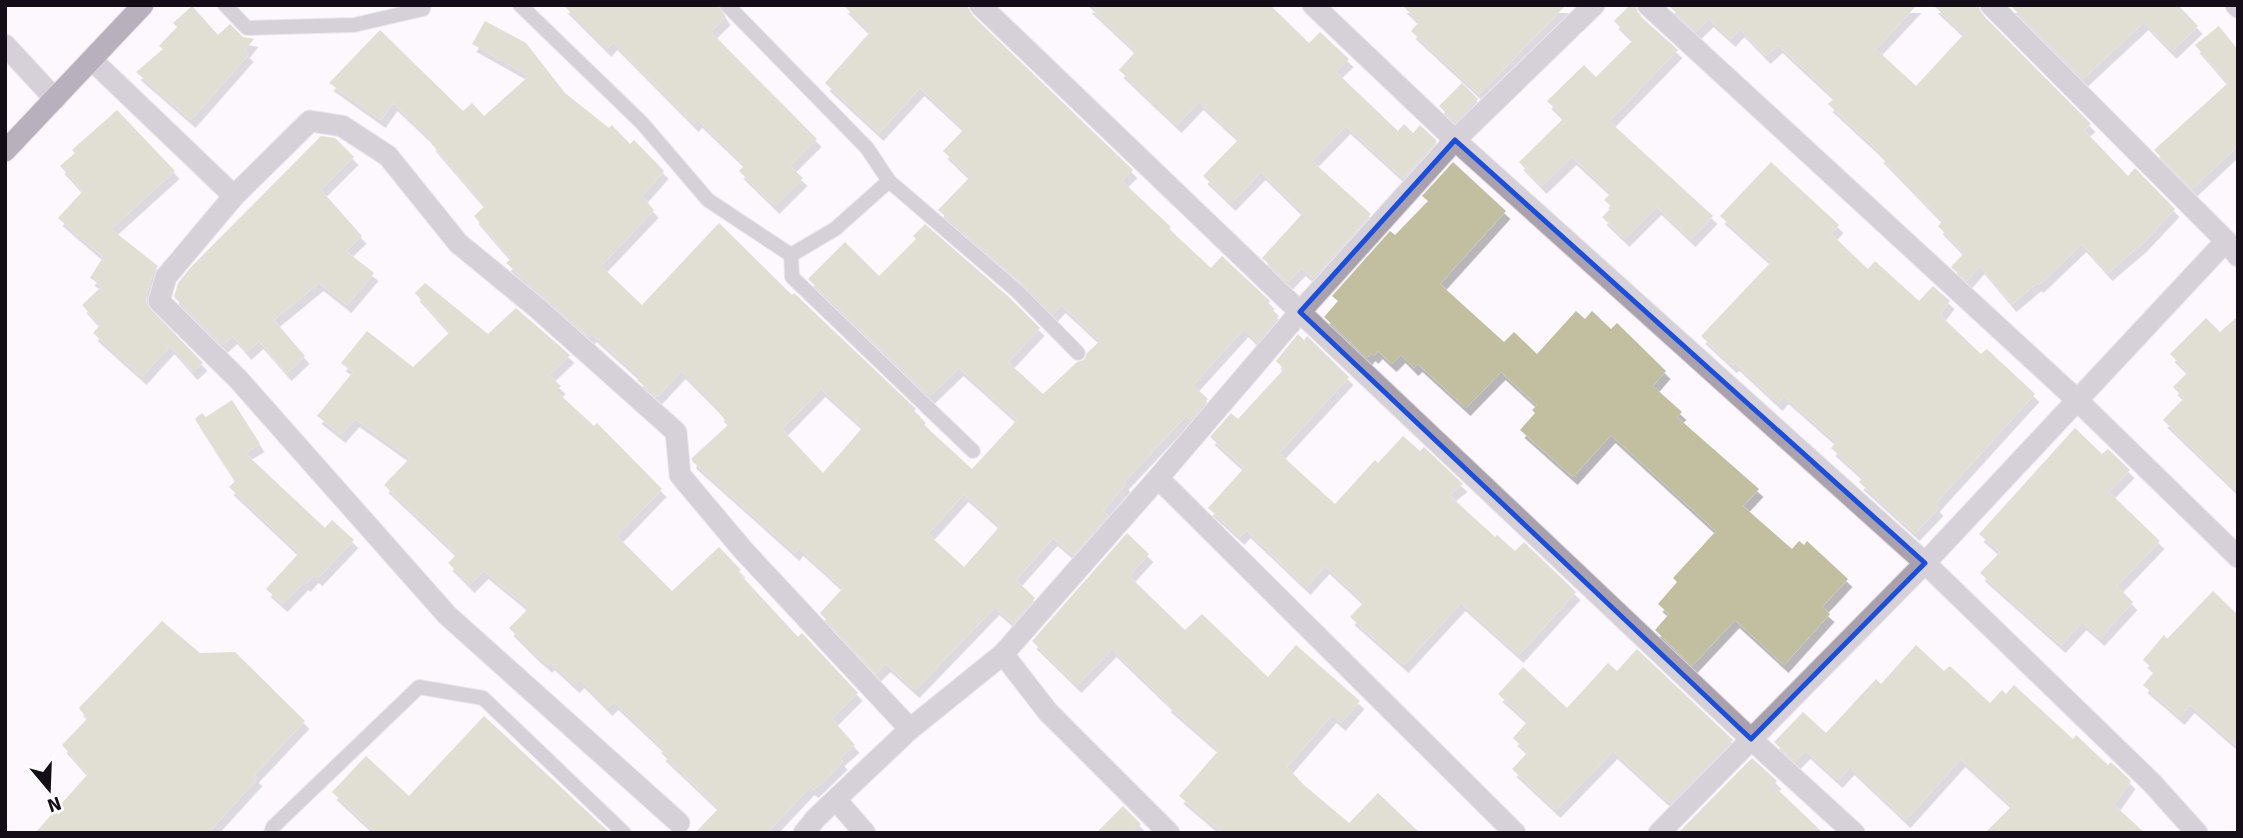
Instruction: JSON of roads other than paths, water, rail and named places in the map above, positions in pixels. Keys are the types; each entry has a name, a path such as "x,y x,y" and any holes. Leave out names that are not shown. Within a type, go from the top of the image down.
{"main road":[{"path":"5,150 143,5"}],"street":[{"path":"980,5 1300,312 1854,833"},
{"path":"1313,5 1455,140 1925,564 2152,783 2197,833"},
{"path":"804,833 910,729 1003,653 1300,312 1455,140 1594,5"},
{"path":"1648,5 2076,399 2238,557"},
{"path":"1659,833 1925,564 2076,399 2232,248 1991,5"},
{"path":"5,45 55,99"},
{"path":"92,60 234,196"},
{"path":"680,823 447,615 238,379 159,302 166,277 234,196 310,121 342,126 388,156 458,243 536,307 676,432 680,475 743,550 910,729"},
{"path":"1158,478 1516,833"},
{"path":"1003,653 1048,712 1169,833"},
{"path":"836,800 864,833"}],"lane":[{"path":"225,5 247,28 354,24 423,9 424,5"},
{"path":"520,5 642,123 708,200 791,255"},
{"path":"727,5 867,148 889,181 1017,291 1078,353"},
{"path":"791,255 835,229 889,181"},
{"path":"791,255 792,277 973,451"},
{"path":"271,833 273,827 419,687 483,698 624,833"}]}
